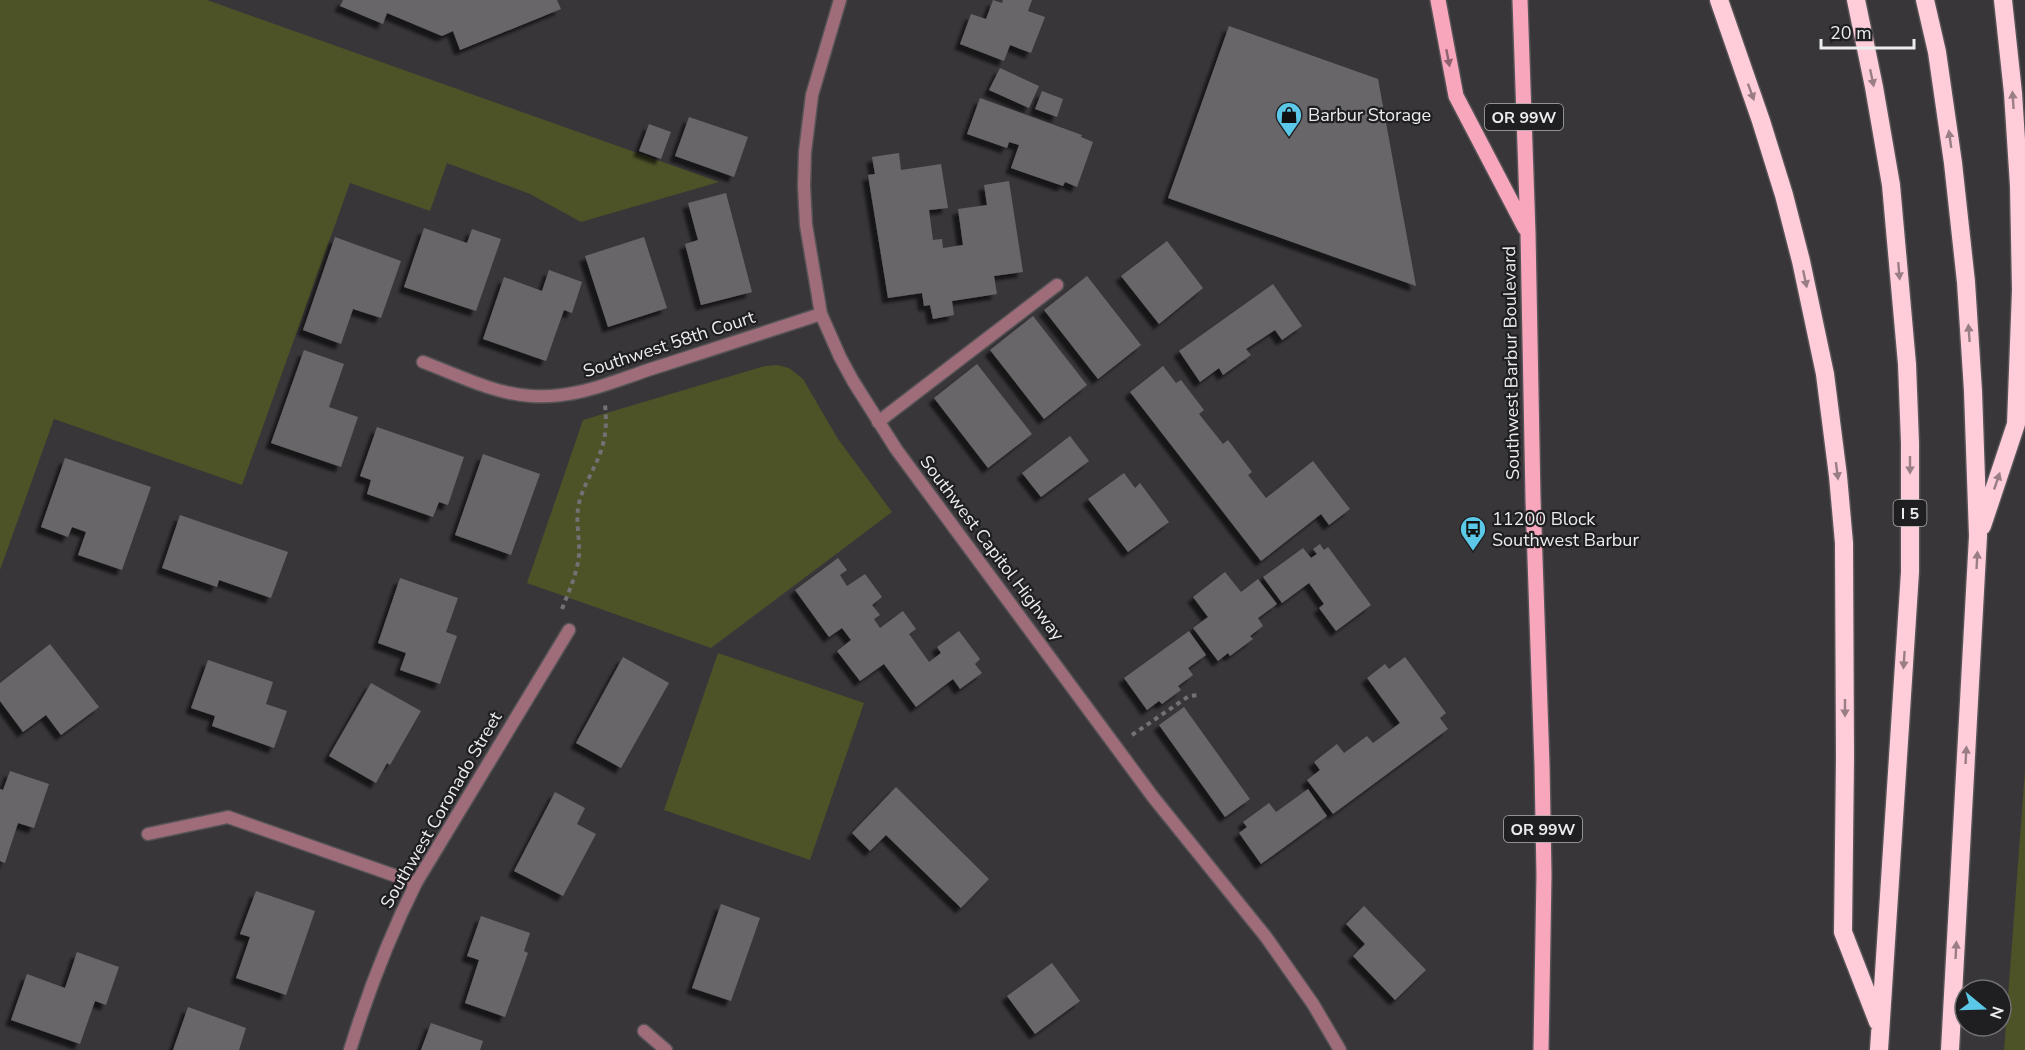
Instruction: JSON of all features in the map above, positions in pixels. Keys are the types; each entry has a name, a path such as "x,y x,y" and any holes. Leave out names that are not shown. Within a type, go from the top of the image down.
{"highway":[{"path":"1708,0 1731,37"},
{"path":"1719,0 1784,195 1801,261 1825,374 1838,476 1845,563 1843,932 1881,1028"},
{"name":"I 5","path":"1856,0 1891,185 1907,364 1910,443 1910,572 1879,1050"},
{"path":"1925,0 1937,52 1953,163 1966,282 1973,391 1978,536 1950,1050"},
{"path":"1978,536 2016,424 2021,290 2019,186 2013,93 2003,0"}],"main road":[{"path":"1438,0 1456,96 1528,234"},
{"name":"Southwest Barbur Boulevard","path":"1520,0 1542,765 1544,875 1541,1050"}],"street":[{"name":"Southwest Capitol Highway","path":"840,0 812,95 805,152 806,225 821,314 853,381 878,422 1154,797 1266,937 1313,1005 1340,1050"},
{"path":"878,422 1057,285"},
{"name":"Southwest 58th Court","path":"423,362 510,393 533,396 566,395 604,387 821,314"},
{"name":"Southwest Coronado Street","path":"350,1050 369,991 398,919 416,883 569,630"},
{"path":"148,834 228,817 416,883"},
{"path":"644,1031 666,1050"}],"path":[{"path":"569,630 562,610 576,573 579,554 577,519 579,503 606,435 604,387"},
{"path":"1117,746 1189,696 1198,695"}],"green space":[{"path":"0,0 207,0 719,182 581,222 530,194 447,163 430,211 350,183 242,485 54,419 0,570"},
{"path":"777,365 789,368 803,379 838,439 892,512 711,648 527,583 583,420 765,366"},
{"path":"718,653 864,703 810,860 664,810"},
{"path":"2025,770 2025,1050 2004,1050 2005,1038 2013,1038 2013,978 2009,978"}],"building":[{"path":"343,0 557,0 561,9 460,50 453,31 442,36 387,13 383,24 340,6"},
{"path":"993,0 1002,3 1003,0 1032,0 1028,11 1045,17 1031,53 1010,45 1004,61 960,44 971,14 986,19"},
{"name":"Barbur Storage","path":"1229,26 1378,79 1416,286 1168,198"},
{"path":"1000,68 1039,86 1029,108 989,90"},
{"path":"1042,91 1063,99 1057,117 1035,109"},
{"path":"980,98 1082,135 1081,137 1093,142 1077,187 1065,182 1063,186 1011,168 1019,145 1009,142 1007,148 967,134"},
{"path":"689,117 748,137 734,177 675,156"},
{"path":"649,124 671,132 661,159 639,151"},
{"path":"899,153 901,170 941,164 948,208 929,210 933,240 942,239 943,248 963,245 958,209 987,205 984,185 1009,181 1023,272 994,276 997,294 952,301 954,315 933,319 930,305 924,306 922,293 888,298 868,175 875,174 872,157"},
{"path":"726,193 752,292 701,305 685,244 698,240 688,203"},
{"path":"424,228 467,243 472,229 501,239 476,311 404,287"},
{"path":"335,237 401,261 381,318 353,309 341,344 303,330"},
{"path":"644,237 667,308 608,327 585,256"},
{"path":"1167,241 1203,288 1159,324 1121,276"},
{"path":"549,270 582,282 572,313 564,310 546,361 483,339 504,277 542,291"},
{"path":"1087,276 1141,345 1098,379 1044,310"},
{"path":"1273,284 1302,326 1282,340 1275,330 1246,349 1251,355 1223,375 1219,368 1200,382 1179,351"},
{"path":"1033,316 1087,385 1044,419 990,350"},
{"path":"304,350 344,364 329,407 358,417 341,467 271,443"},
{"path":"977,364 1032,434 988,468 934,398"},
{"path":"1163,366 1176,383 1181,380 1204,410 1199,414 1223,444 1228,440 1252,472 1248,475 1266,498 1313,461 1350,509 1329,525 1321,514 1261,561 1130,392"},
{"path":"377,427 464,457 448,505 439,502 433,517 367,494 371,480 360,476"},
{"path":"1070,436 1089,461 1041,497 1022,473"},
{"path":"483,454 540,474 511,555 455,535"},
{"path":"65,458 151,487 122,570 78,555 86,532 72,527 68,537 41,527"},
{"path":"1124,473 1135,488 1140,483 1169,522 1128,552 1088,499"},
{"path":"180,515 288,552 271,598 219,580 217,587 162,568"},
{"path":"1320,544 1324,550 1328,547 1371,605 1336,631 1319,608 1324,604 1309,583 1282,603 1263,577 1303,548 1311,558 1317,554 1313,549"},
{"path":"838,558 847,570 840,575 847,586 865,574 882,597 872,605 880,615 874,619 880,628 903,611 916,629 909,634 929,662 941,653 937,647 959,631 980,659 975,664 982,673 960,689 953,679 916,707 884,664 860,681 837,651 851,640 842,628 829,637 795,590"},
{"path":"1225,572 1241,592 1258,579 1277,604 1258,618 1263,626 1250,636 1253,639 1230,656 1228,653 1218,661 1193,628 1208,617 1193,597"},
{"path":"400,578 458,598 446,632 457,636 440,684 400,670 406,653 378,643"},
{"path":"1189,631 1206,655 1188,668 1193,675 1178,686 1181,690 1162,704 1159,701 1147,710 1124,678"},
{"path":"50,644 99,707 61,735 46,715 23,732 0,701 0,683"},
{"path":"623,657 669,683 621,768 576,743"},
{"path":"1405,657 1446,713 1440,718 1448,729 1333,814 1307,780 1320,770 1314,762 1337,744 1344,753 1367,736 1373,743 1400,723 1367,678 1385,664 1389,669"},
{"path":"208,660 273,682 266,704 287,711 274,748 212,726 215,716 191,708"},
{"path":"371,683 421,711 390,765 387,763 376,783 329,756"},
{"path":"1184,707 1250,799 1225,817 1159,725"},
{"path":"10,771 49,784 34,828 18,823 5,863 0,861 0,789 3,790"},
{"path":"896,787 989,879 961,908 886,835 870,851 852,833"},
{"path":"1308,789 1327,816 1261,864 1239,833 1247,827 1243,822 1269,803 1276,812"},
{"path":"555,792 585,808 577,824 596,834 563,896 514,871"},
{"path":"256,891 315,911 286,995 236,978 250,937 240,934"},
{"path":"721,904 760,918 731,1001 692,988"},
{"path":"1364,906 1426,970 1395,1000 1353,956 1365,944 1346,924"},
{"path":"481,916 530,933 524,951 528,953 505,1017 465,1003 479,960 467,956"},
{"path":"77,952 119,967 106,1005 95,1001 80,1044 11,1020 27,974 65,988"},
{"path":"1052,963 1080,1001 1035,1034 1007,996"},
{"path":"188,1007 246,1028 239,1050 173,1050"},
{"path":"431,1023 483,1041 480,1050 421,1050"}],"place":[{"name":"Barbur Storage","path":"1289,138"},
{"name":"11200 Block Southwest Barbur","path":"1473,552"}]}
